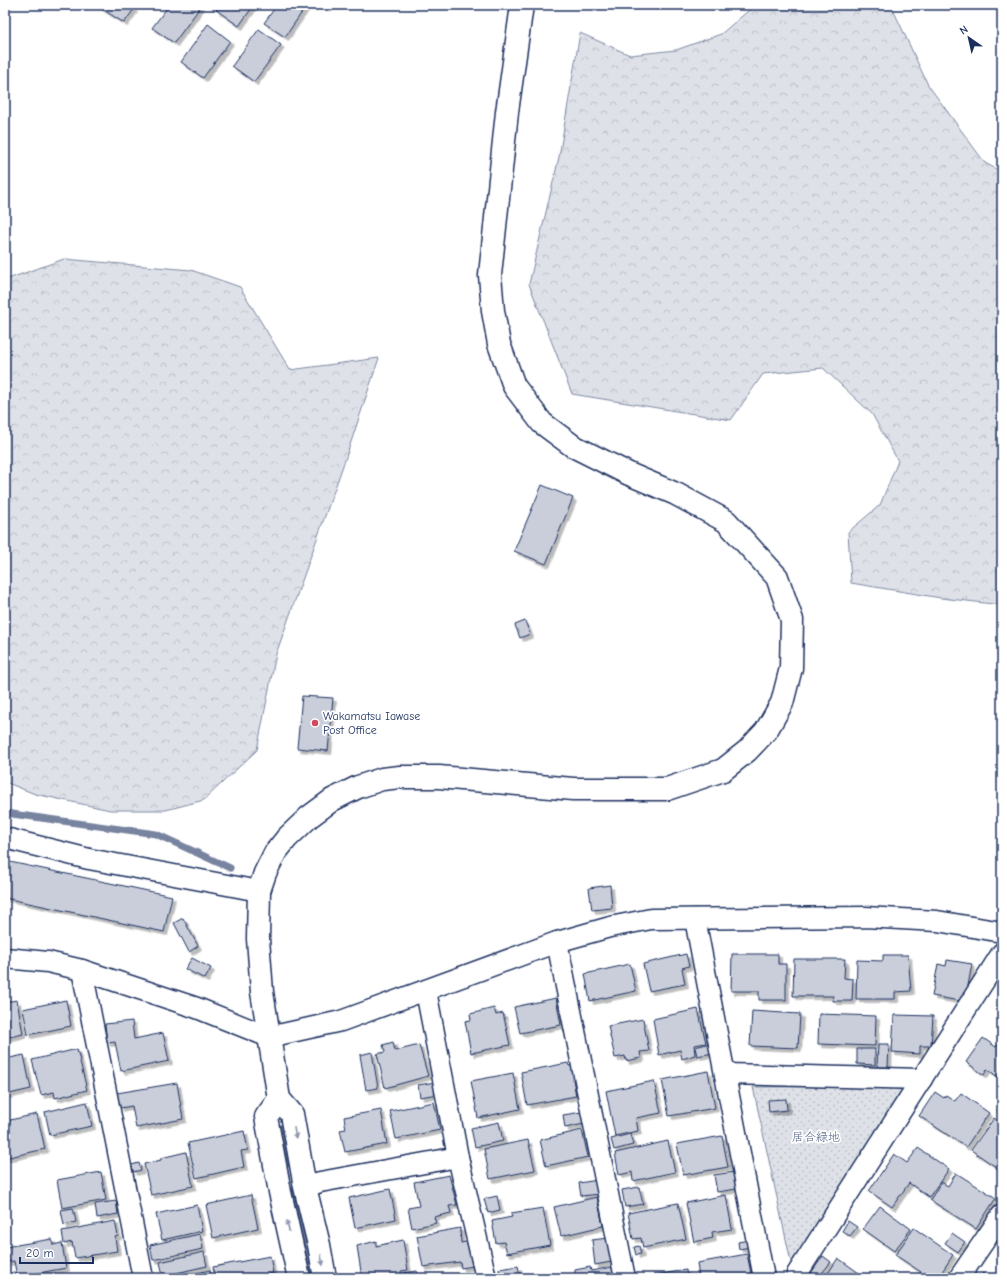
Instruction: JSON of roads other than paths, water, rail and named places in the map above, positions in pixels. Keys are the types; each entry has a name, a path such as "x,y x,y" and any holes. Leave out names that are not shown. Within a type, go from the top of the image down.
{"street":[{"path":"325,1278 319,1245 305,1187 292,1114 279,1099 262,992 258,939 259,891 265,873 275,853 286,838 309,817 332,800 358,787 382,779 439,777 573,790 667,789 723,770 747,751 766,731 782,703 791,668 792,620 777,577 726,521 676,494 629,474 573,446 542,423 514,386 499,344 493,311 490,275 507,112 522,5"},
{"path":"5,838 89,859 259,891"},
{"path":"5,958 48,962 82,970 197,1008 269,1037 341,1021 557,942 610,927 651,919 872,918 937,921 1002,932"},
{"path":"695,919 764,1278"},
{"path":"557,942 625,1278"},
{"path":"798,1278 797,1274 1002,953"},
{"path":"82,970 143,1278"},
{"path":"426,991 458,1157 486,1278"},
{"path":"724,1074 922,1079"},
{"path":"279,1099 266,1117 280,1192 299,1278"},
{"path":"305,1187 320,1182 458,1157"},
{"path":"959,1278 1002,1214"}],"waterway":[{"path":"5,813 156,834 230,868"},
{"path":"283,1127 290,1164"},
{"path":"295,1190 312,1278"}],"place":[{"name":"Wakamatsu Iawase Post Office","path":"315,723"}],"park label":[{"name":"居合緑地","path":"816,1137"}]}
